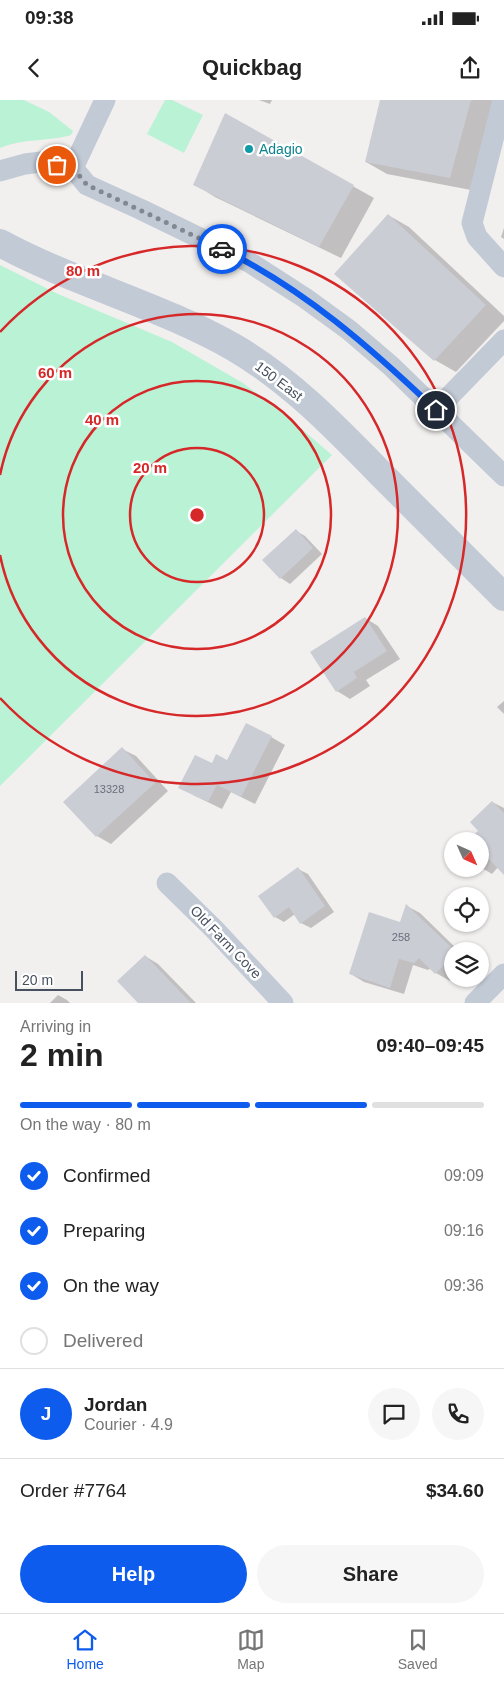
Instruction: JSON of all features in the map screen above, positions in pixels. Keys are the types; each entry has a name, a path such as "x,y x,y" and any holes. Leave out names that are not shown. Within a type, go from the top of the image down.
{"street":[{"path":"73,168 105,100"},
{"path":"503,100 472,222 477,237 504,267"},
{"path":"0,171 25,164 42,162 73,168 87,185 249,262 305,298 349,330 390,366 504,476"},
{"name":"150 East","path":"0,243 64,274 164,312 200,329 237,350 278,378 320,412 504,597"},
{"path":"436,410 504,340"},
{"name":"Old Farm Cove","path":"167,883 214,928 283,1003"},
{"path":"475,1003 504,974"}],"green space":[{"path":"0,100 24,100 49,112 73,131 71,135 18,143 0,148"},
{"path":"165,100 172,100 203,115 184,153 147,134"},
{"path":"0,265 58,294 172,342 243,383 282,412 332,455 0,786"}],"building":[{"path":"380,100 471,100 450,178 365,162"},
{"name":"Adagio","path":"225,113 354,185 319,247 193,185"},
{"path":"388,214 486,305 434,361 334,274"},
{"path":"296,529 313,548 280,579 262,560"},
{"path":"365,617 387,651 354,672 357,678 336,692 310,652"},
{"path":"246,723 272,736 241,797 217,785 208,802 178,788 195,755 212,763 216,754 227,760"},
{"path":"122,747 155,783 96,837 63,802"},
{"path":"492,801 504,813 504,875 489,859 489,832 477,832 470,822"},
{"path":"298,867 325,906 300,924 289,907 274,918 258,896"},
{"path":"406,904 446,942 444,942 444,965 435,974 419,958 414,963 399,959 390,988 349,974 369,912 400,922"},
{"path":"145,955 191,1003 138,1003 117,981"}],"way so far":[{"path":"57,165 73,168 87,185 222,249"}],"place":[{"name":"Adagio","path":"249,149"}],"route":[{"path":"222,249 249,262 305,298 349,330 436,410"}]}
